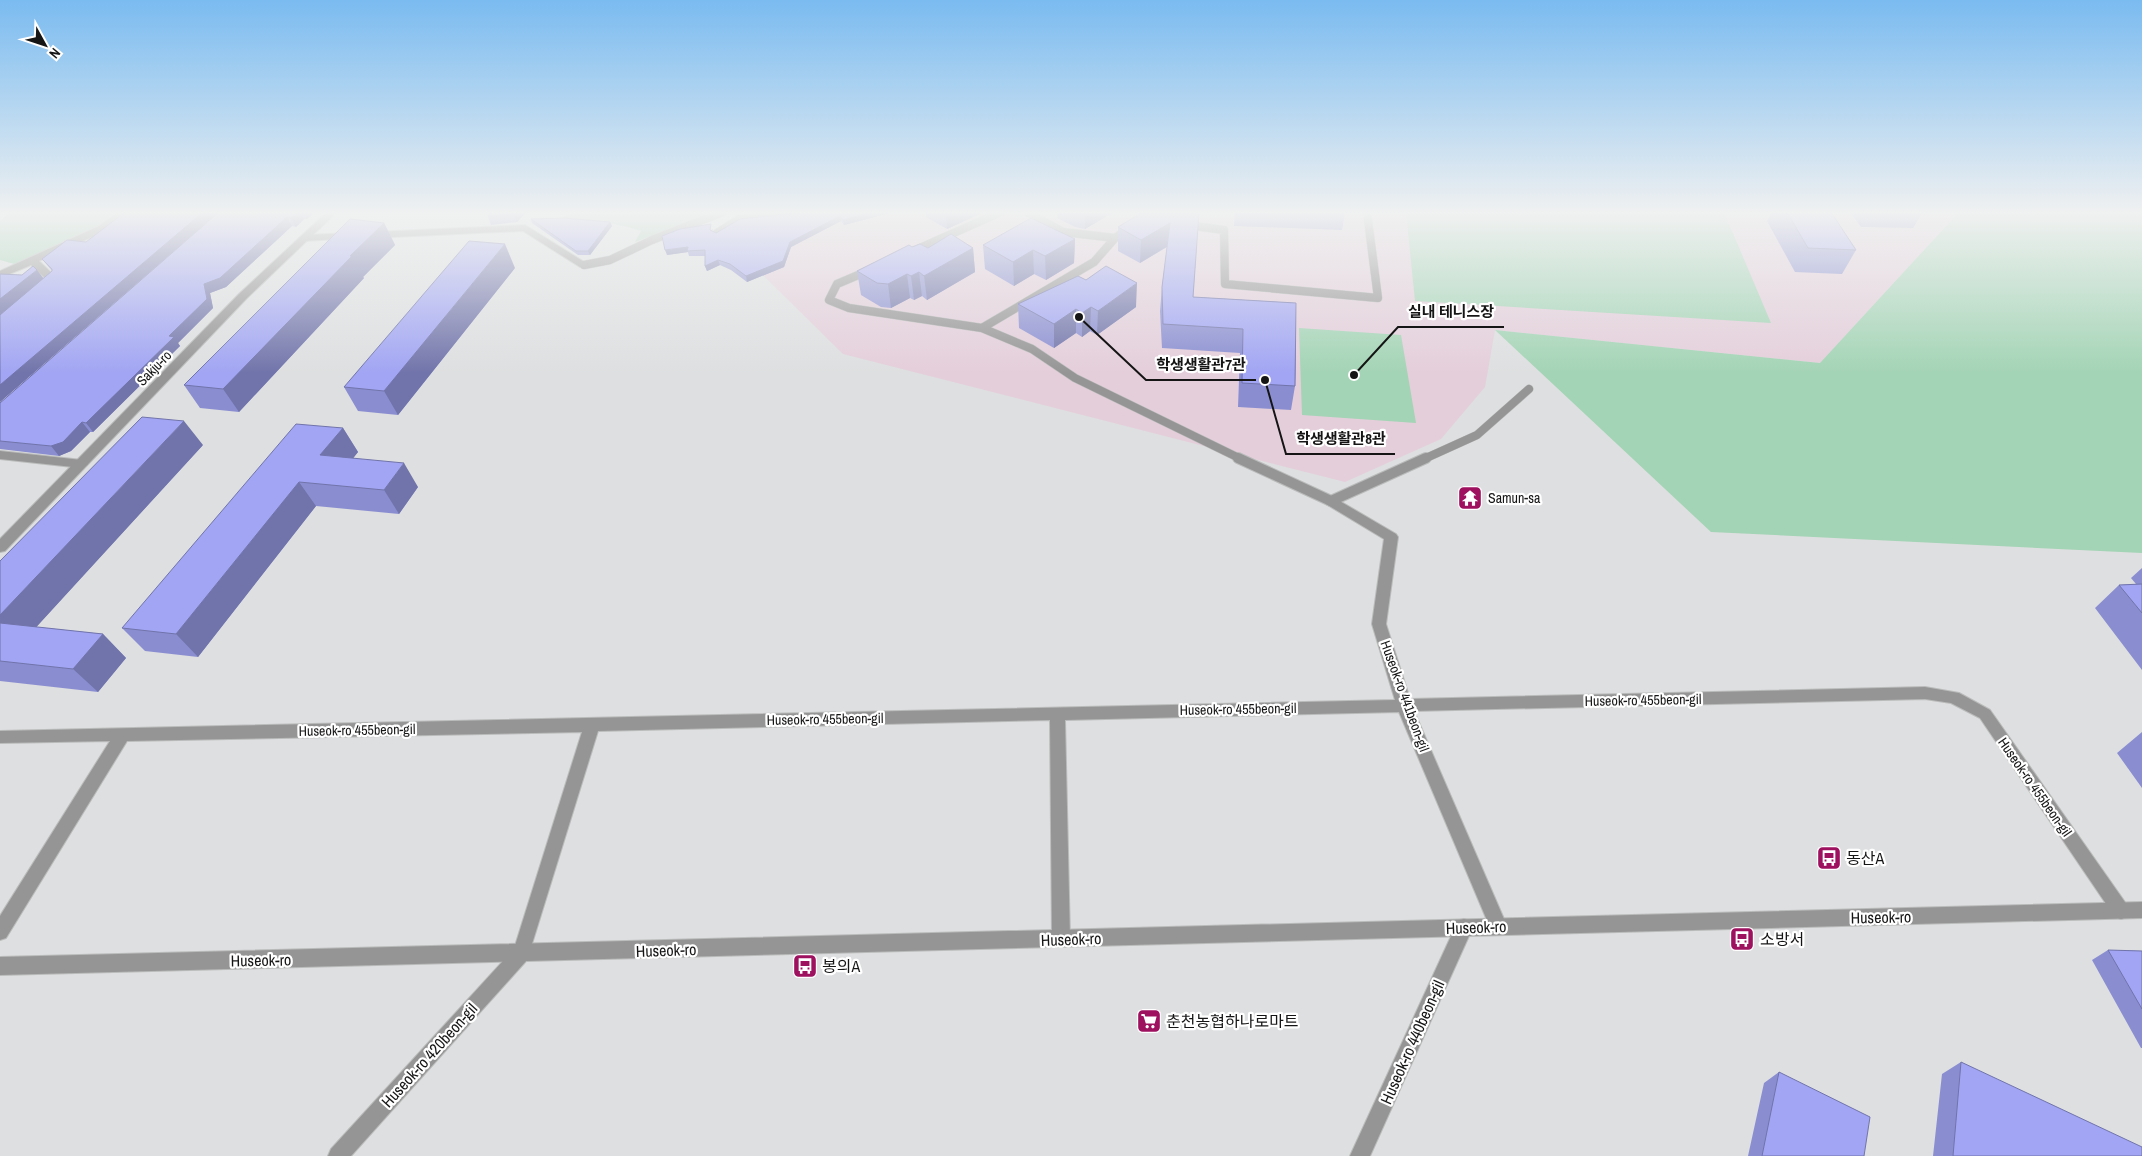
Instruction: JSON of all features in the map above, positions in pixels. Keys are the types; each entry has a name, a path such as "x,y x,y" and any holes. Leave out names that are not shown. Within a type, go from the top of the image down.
{"street":[{"path":"0,275 19,266"},
{"path":"38,291 53,279 39,266"},
{"name":"Sakju-ro","path":"0,547 275,266"},
{"path":"0,456 82,464"},
{"name":"Huseok-ro 441beon-gil","path":"1331,500 1391,537 1379,624 1404,705 1498,926"},
{"name":"Huseok-ro 455beon-gil","path":"0,737 592,725 1925,693 1954,697 1985,714 2121,911"},
{"path":"1057,714 1061,939"},
{"path":"521,954 592,725"},
{"path":"0,932 122,735"},
{"name":"Huseok-ro","path":"0,966 521,954 2142,910"},
{"name":"Huseok-ro 440beon-gil","path":"1360,1156 1464,927"},
{"name":"Huseok-ro 420beon-gil","path":"338,1156 521,954"}],"lane":[{"name":"Huseok-ro 441beon-gil","path":"880,266 837,284 829,300 850,308 982,328 1032,349 1075,378 1273,475 1331,500"},
{"path":"982,328 1087,266"},
{"path":"1225,266 1225,284 1378,298 1374,266"},
{"path":"1331,500 1477,435 1529,389"}],"shaded area":[{"path":"753,266 1909,266 1820,363 1495,330 1485,387 1441,439 1345,482 843,354"}],"green space":[{"path":"1411,266 1747,266 1771,323 1415,301"},
{"path":"1909,266 2142,266 2142,553 1711,532 1495,330 1820,363"},
{"path":"1299,328 1401,335 1416,423 1302,415"}],"building":[{"path":"33,266 37,270 0,299 0,274 22,275"},
{"path":"49,266 140,266 0,385 0,315 52,269"},
{"path":"157,266 233,266 220,278 204,284 207,299 169,336 174,337 86,423 82,422 63,442 51,446 0,441 0,403"},
{"path":"303,266 342,266 223,389 184,385"},
{"path":"448,266 487,266 384,391 344,387"},
{"path":"733,266 771,266 746,276"},
{"path":"867,266 942,266 924,276 919,272 911,276 907,274 888,284 877,283 857,271"},
{"path":"1106,266 1137,283 1098,311 1091,307 1082,313 1076,309 1054,324 1018,304 1078,276 1086,280"},
{"path":"1165,266 1195,266 1193,297 1296,303 1295,386 1242,383 1243,329 1163,324 1162,287"},
{"path":"142,417 184,421 0,615 0,561"},
{"path":"296,424 343,428 320,455 404,463 384,490 299,482 176,634 122,628"},
{"path":"2142,584 2142,613 2119,585"},
{"path":"0,623 103,634 73,669 0,661"},
{"path":"2108,950 2142,951 2142,1009"},
{"path":"1961,1062 2142,1147 2142,1156 1953,1156"},
{"path":"1779,1072 1870,1117 1864,1156 1762,1156"}],"place":[{"name":"학생생활관7관","path":"1079,317"},
{"name":"실내 테니스장","path":"1354,375"},
{"name":"학생생활관8관","path":"1265,380"},
{"name":"Samun-sa","path":"1470,498"},
{"name":"동산A","path":"1829,858"},
{"name":"소방서","path":"1742,939"},
{"name":"봉의A","path":"805,966"},
{"name":"춘천농협하나로마트","path":"1149,1021"}]}
